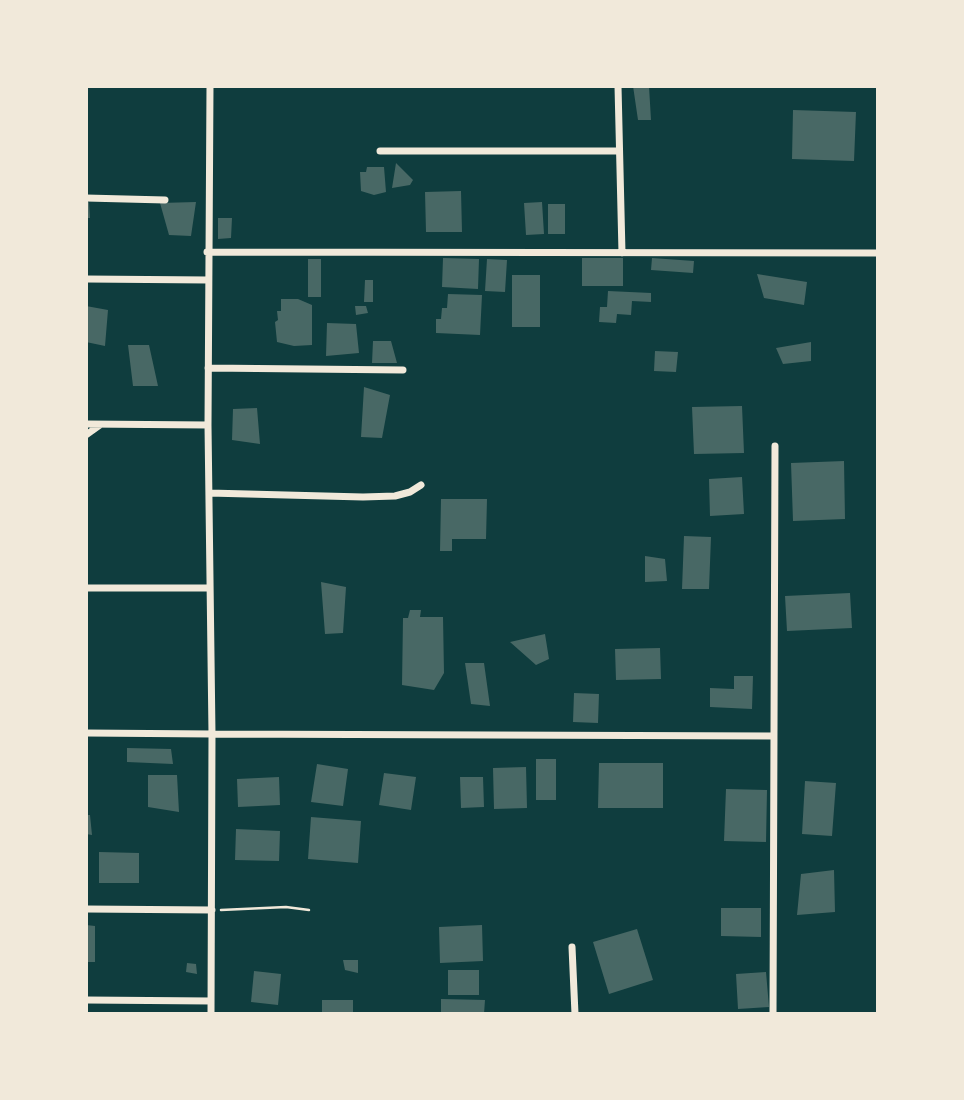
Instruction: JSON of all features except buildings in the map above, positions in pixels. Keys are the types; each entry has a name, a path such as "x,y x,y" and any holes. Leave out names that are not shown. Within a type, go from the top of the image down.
{"street":[{"path":"210,86 207,252 212,734 211,1014"},
{"path":"618,86 622,253"},
{"path":"380,151 619,151"},
{"path":"86,198 165,200"},
{"path":"207,252 878,253"},
{"path":"86,279 208,280"},
{"path":"208,368 403,370"},
{"path":"86,424 208,425"},
{"path":"86,435 101,424"},
{"path":"774,1014 775,446"},
{"path":"208,493 395,496 410,492 421,485"},
{"path":"86,588 210,588"},
{"path":"86,733 773,736"},
{"path":"86,909 212,910"},
{"path":"572,947 575,1014"},
{"path":"86,1000 211,1001"}],"path":[{"path":"212,910 286,907 309,910"}]}
